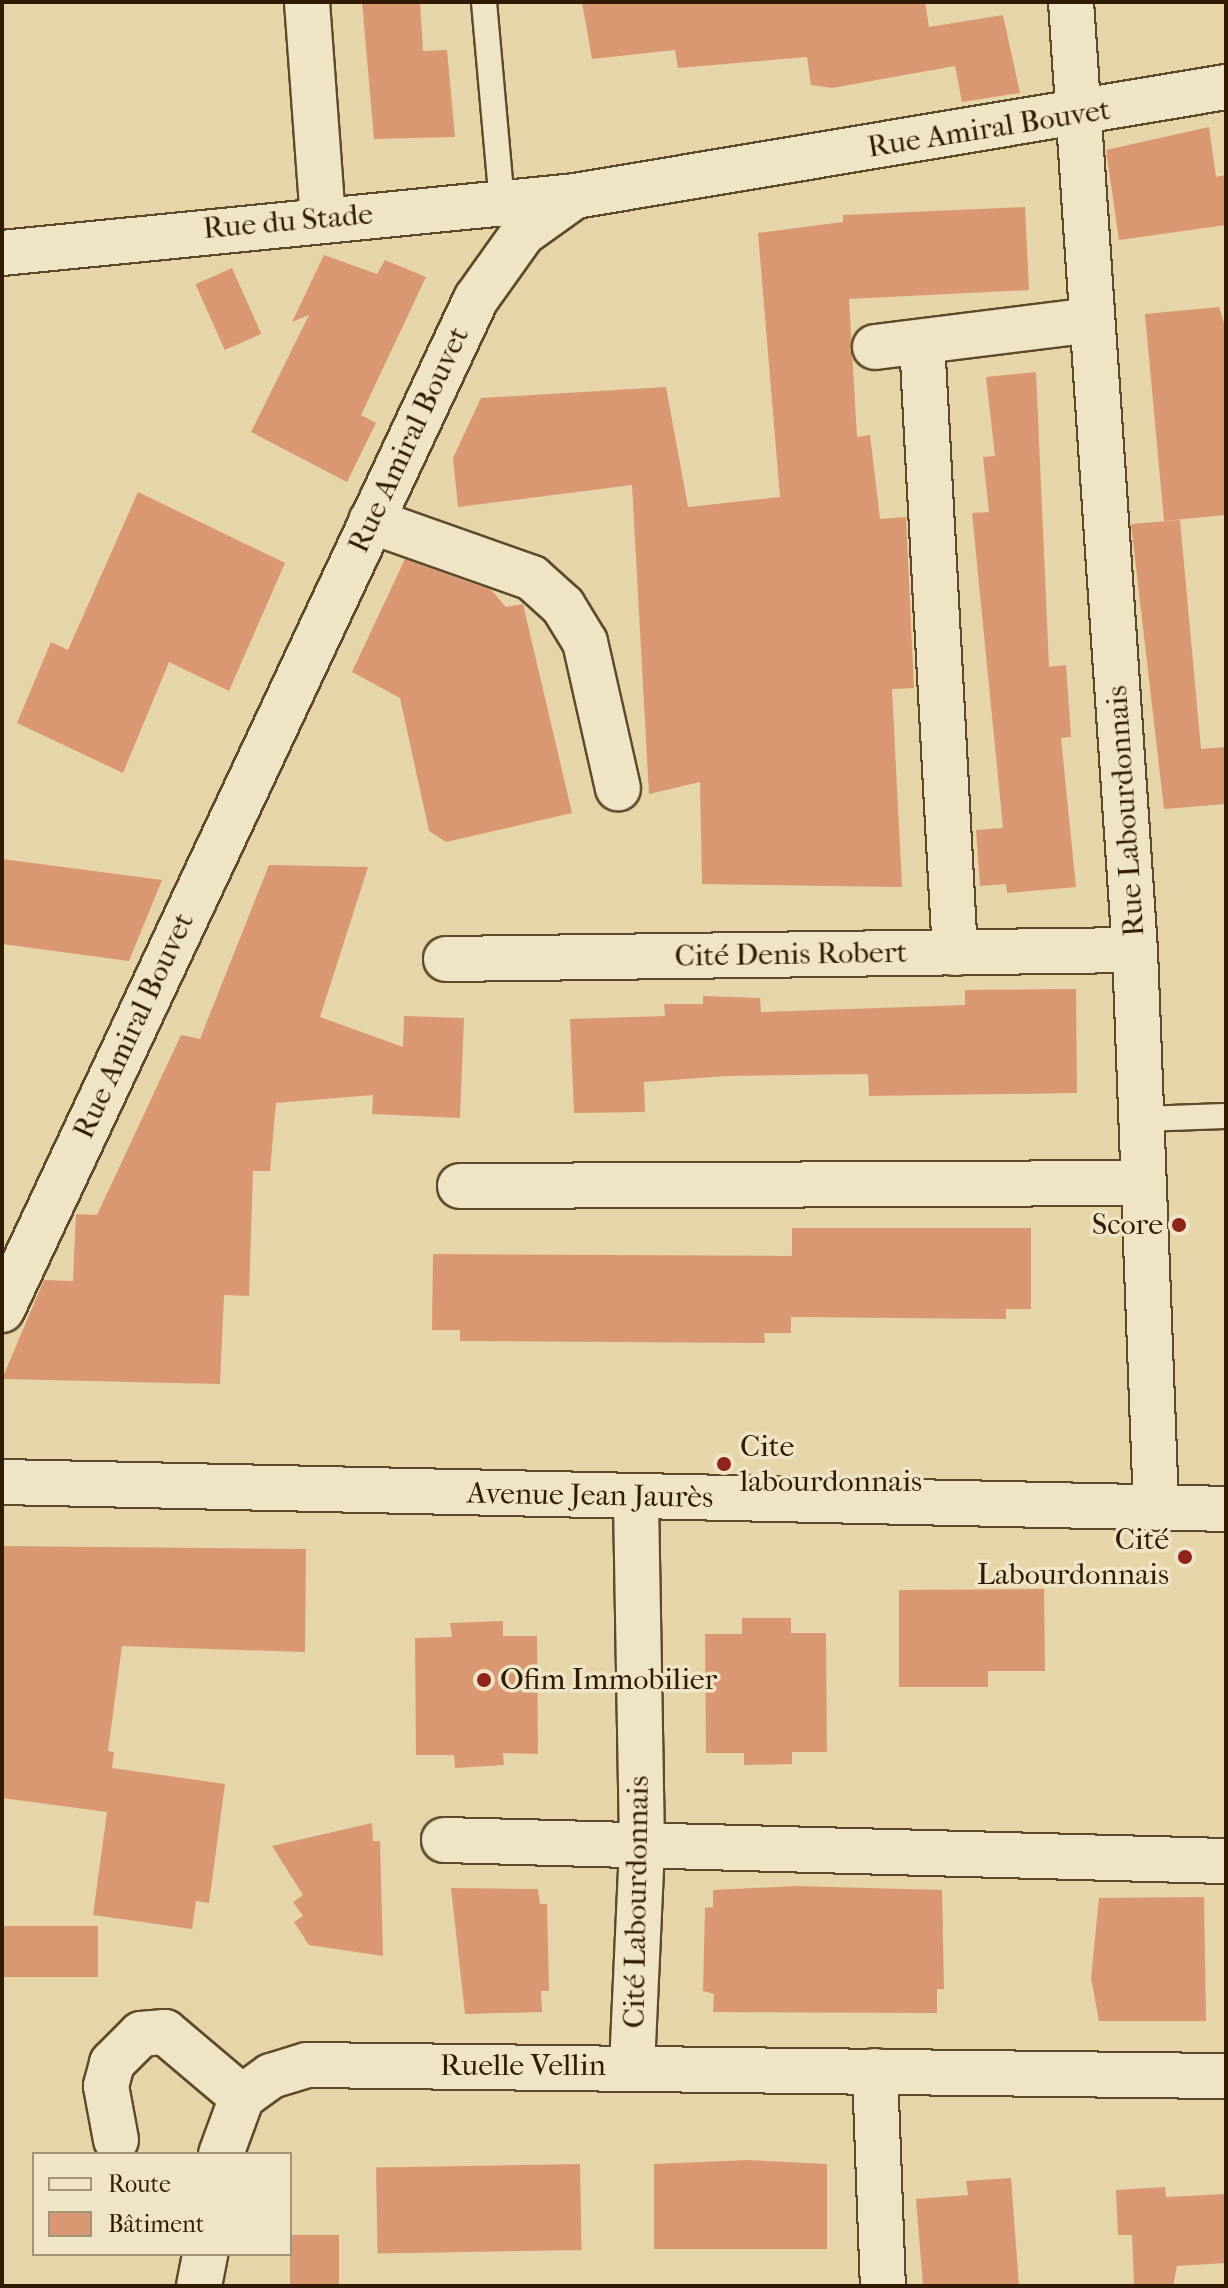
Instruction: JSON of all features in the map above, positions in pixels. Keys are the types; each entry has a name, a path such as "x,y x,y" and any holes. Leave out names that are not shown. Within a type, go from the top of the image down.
{"street":[{"path":"307,2 323,218"},
{"name":"Rue Labourdonnais","path":"1071,2 1076,115 1135,950 1156,1508"},
{"name":"Rue Amiral Bouvet","path":"2,1310 371,521 496,264 523,233 575,196 1076,115 1226,87"},
{"name":"Rue du Stade","path":"2,253 323,218 575,196"},
{"path":"875,347 1091,320"},
{"path":"922,342 955,953"},
{"path":"371,521 532,578 563,606 585,642 618,788"},
{"name":"Cité Denis Robert","path":"446,959 1135,950"},
{"path":"460,1186 1144,1183"},
{"name":"Avenue Jean Jaurès","path":"2,1482 1226,1509"},
{"name":"Cité Labourdonnais","path":"632,2067 642,1844 636,1497"},
{"path":"444,1840 1226,1861"},
{"path":"116,2140 106,2086 112,2063 141,2034 165,2032 242,2097 222,2152"},
{"name":"Ruelle Vellin","path":"242,2097 271,2076 307,2065 1226,2076"},
{"path":"875,2071 883,2286"},
{"path":"199,2286 205,2256"}],"lane":[{"path":"484,2 502,202"},
{"path":"1141,1119 1226,1116"}],"building":[{"path":"362,2 420,2 423,51 447,50 455,137 374,139"},
{"path":"582,2 925,2 929,27 1003,15 1020,93 962,102 955,66 832,88 811,85 807,57 678,68 675,50 592,59"},
{"path":"1209,127 1216,177 1226,175 1226,225 1119,240 1106,150"},
{"path":"1025,207 1029,290 849,299 857,437 870,435 880,519 906,517 914,688 892,689 902,887 702,884 700,782 649,794 632,485 458,507 453,458 481,398 666,387 688,507 780,497 758,233 843,222 843,215"},
{"path":"324,255 377,274 385,260 426,277 361,415 376,423 347,482 251,432 309,315 292,322"},
{"path":"232,268 261,334 225,350 195,284"},
{"path":"1219,307 1226,329 1226,515 1164,521 1145,314"},
{"path":"1036,372 1049,667 1066,665 1071,737 1061,738 1076,887 1007,893 1006,884 980,886 976,830 1003,828 972,513 989,512 983,457 995,456 986,377"},
{"path":"138,492 285,563 229,691 169,662 123,773 17,723 51,642 68,650"},
{"path":"1180,520 1201,749 1226,747 1226,804 1164,809 1131,524"},
{"path":"405,559 491,590 506,607 523,604 572,813 446,842 429,831 400,698 352,672"},
{"path":"2,859 162,880 129,961 2,944"},
{"path":"269,865 368,867 320,1017 403,1047 404,1016 464,1018 460,1118 372,1114 373,1095 276,1103 270,1171 253,1171 249,1296 224,1295 220,1384 2,1379 44,1280 73,1281 76,1214 97,1215 181,1035 200,1039"},
{"path":"1076,989 1077,1093 869,1096 868,1074 727,1076 644,1082 645,1112 574,1113 570,1019 665,1016 664,1004 703,1004 703,996 760,998 761,1012 965,1005 965,990"},
{"path":"792,1228 1031,1228 1031,1309 1006,1309 1006,1319 791,1317 791,1333 764,1333 765,1343 460,1341 460,1330 432,1330 433,1254 792,1256"},
{"path":"2,1546 306,1549 305,1652 122,1646 108,1751 114,1752 112,1768 225,1784 209,1903 196,1901 192,1929 93,1915 107,1812 2,1798"},
{"path":"1044,1589 1045,1671 988,1671 988,1687 899,1687 899,1590"},
{"path":"742,1618 791,1618 791,1633 826,1633 827,1752 792,1752 792,1764 744,1765 744,1753 706,1753 705,1634 742,1634"},
{"path":"503,1621 503,1636 537,1636 538,1754 503,1753 504,1765 455,1768 454,1755 416,1755 415,1638 452,1637 450,1623"},
{"path":"372,1823 373,1841 380,1841 383,1956 309,1945 294,1922 303,1916 293,1902 303,1895 272,1846"},
{"path":"796,1886 942,1890 944,1989 937,1989 937,2013 713,2012 714,1994 703,1991 705,1908 713,1907 713,1890"},
{"path":"451,1888 538,1889 540,1904 547,1904 549,1991 541,1991 542,2012 465,2014"},
{"path":"1204,1897 1206,2021 1099,2021 1091,1978 1099,1898"},
{"path":"2,1926 98,1926 98,1977 2,1977"},
{"path":"748,2160 827,2164 827,2249 654,2249 654,2164"},
{"path":"580,2164 582,2250 378,2254 376,2168"},
{"path":"1011,2178 1019,2286 923,2286 916,2199 968,2195 966,2181"},
{"path":"1165,2187 1166,2197 1226,2194 1226,2263 1177,2266 1173,2286 1134,2286 1132,2235 1118,2235 1116,2190"},
{"path":"292,2235 339,2235 339,2286 290,2286"}],"place":[{"name":"Score","path":"1179,1225"},
{"name":"Cite labourdonnais","path":"724,1464"},
{"name":"Cité Labourdonnais","path":"1185,1557"},
{"name":"Ofim Immobilier","path":"484,1680"}]}
